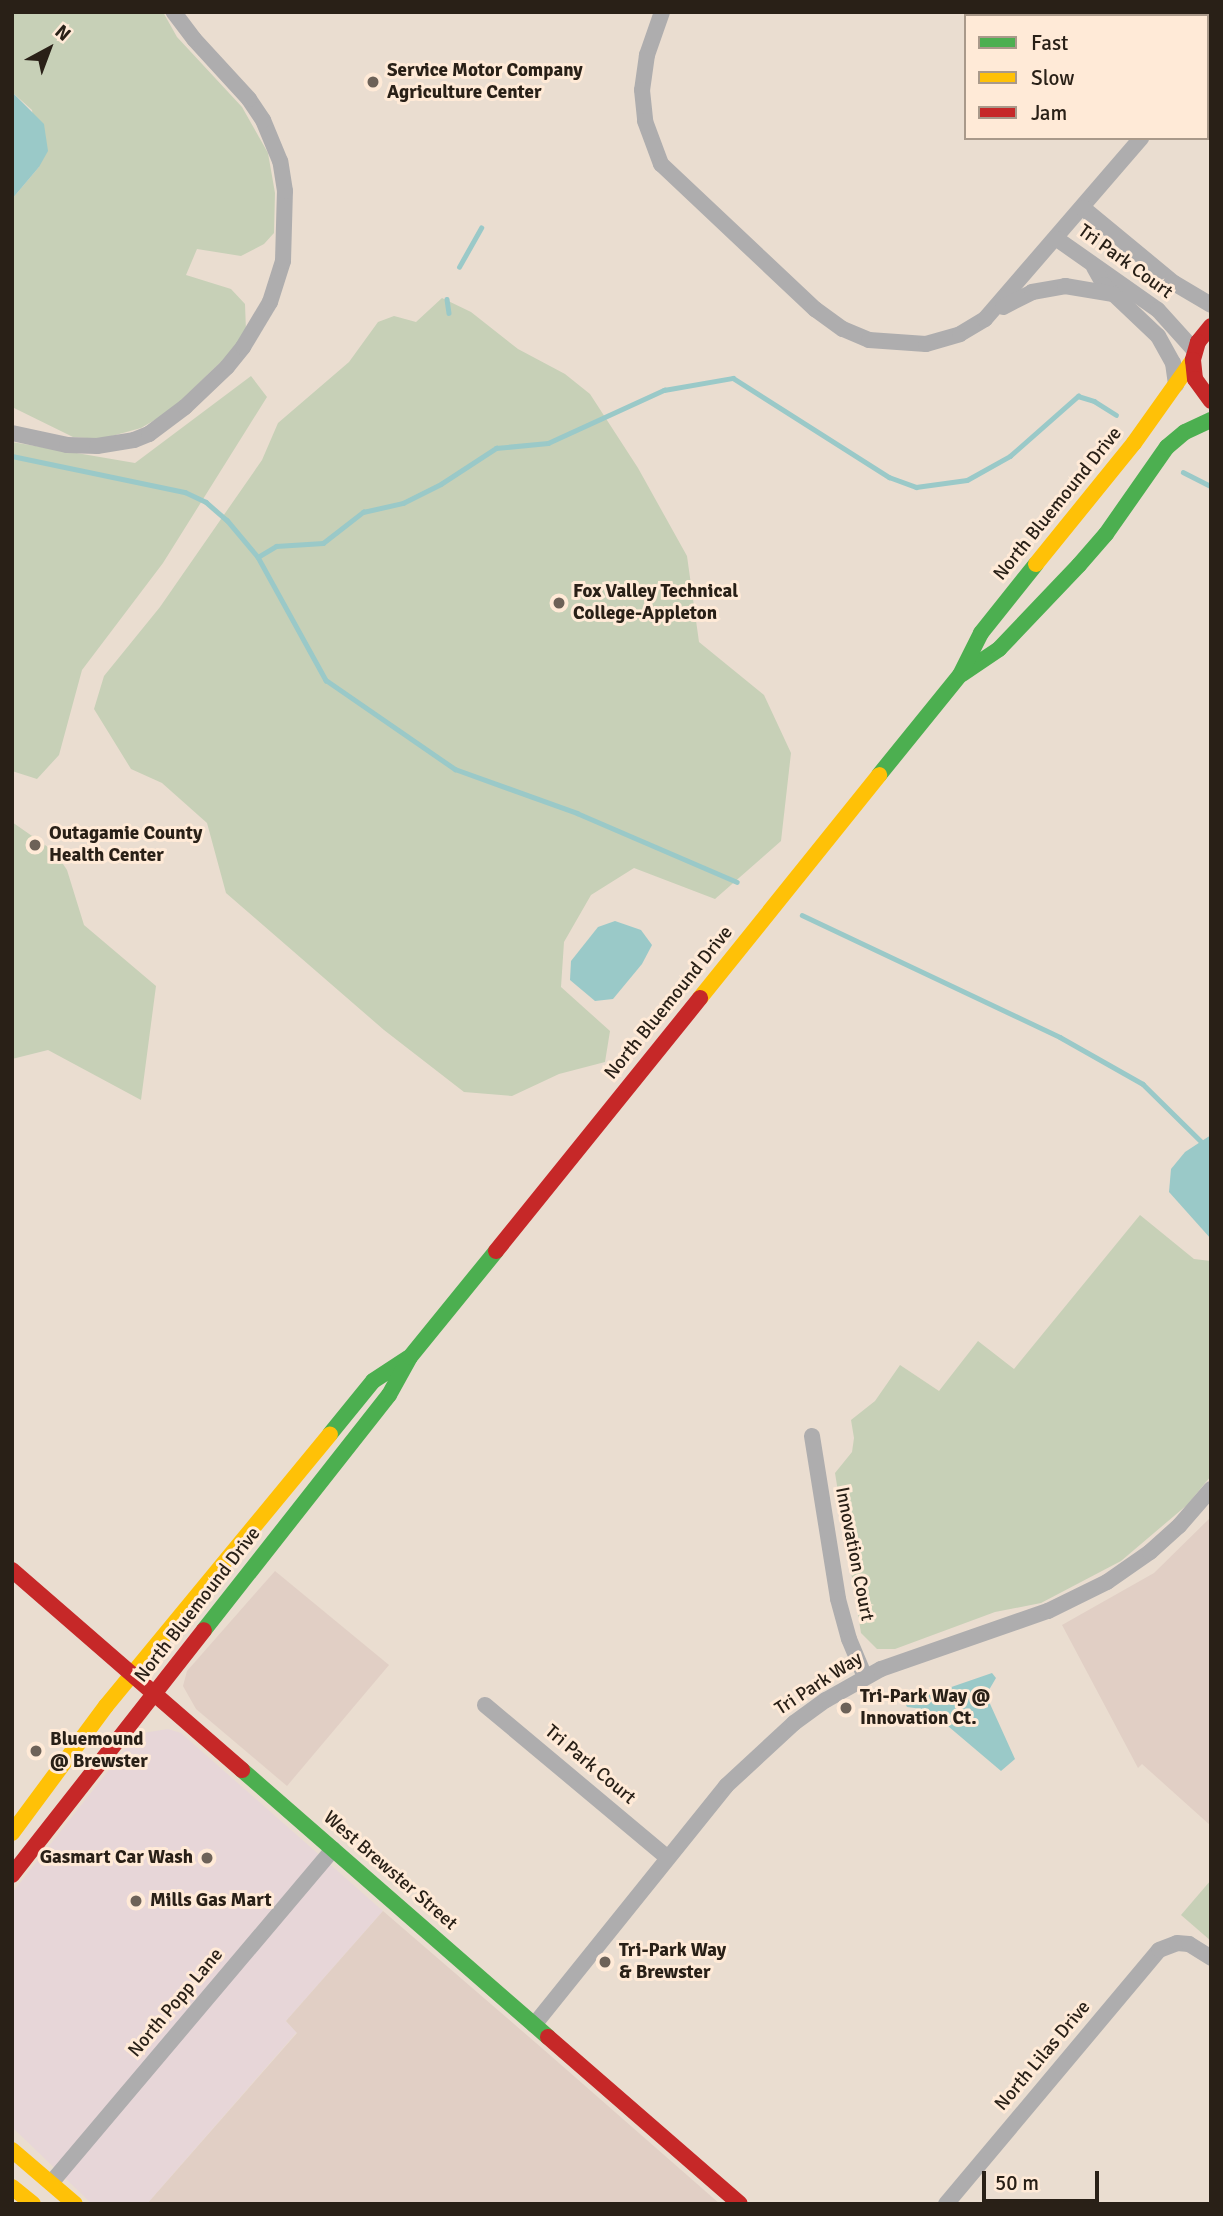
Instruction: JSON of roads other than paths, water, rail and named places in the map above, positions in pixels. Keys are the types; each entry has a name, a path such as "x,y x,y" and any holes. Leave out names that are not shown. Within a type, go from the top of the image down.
{"main road":[{"name":"North Bluemound Drive","path":"12,1875 389,1395 410,1357 960,675 981,633 1134,443 1176,384 1203,334 1211,327"},
{"path":"1194,355 1199,387 1211,401"},
{"name":"North Bluemound Drive","path":"960,675 999,649 1079,565 1106,534 1167,447 1185,432 1211,421"},
{"name":"North Bluemound Drive","path":"12,1833 65,1759 132,1675 373,1381 410,1357"},
{"name":"West Brewster Street","path":"12,1570 740,2204"},
{"path":"12,2150 75,2204"},
{"path":"12,2187 33,2204"}],"street":[{"path":"12,433 66,445 97,446 134,440 149,434 185,407 227,367 243,347 270,302 283,261 285,191 280,161 263,120 249,99 194,39 174,12"},
{"path":"662,12 647,55 642,90 645,121 661,164 815,309 843,329 862,337 916,345 960,334 996,310 1032,292 1077,285 1115,294"},
{"path":"996,310 1139,140"},
{"name":"Tri Park Court","path":"1083,208 1174,283 1211,305"},
{"name":"Tri Park Court","path":"1057,239 1094,267 1112,275 1158,310 1194,355"},
{"path":"1094,267 1104,285 1158,336 1173,363 1176,384"},
{"name":"Innovation Court","path":"812,1436 838,1599 849,1639 865,1677"},
{"name":"Tri Park Way","path":"534,2025 667,1857 756,1755 794,1723 865,1677 1048,1611 1107,1582 1150,1552 1179,1526 1211,1489"},
{"name":"Tri Park Court","path":"485,1705 667,1857"},
{"name":"North Popp Lane","path":"51,2183 333,1849"},
{"name":"North Lilas Drive","path":"946,2204 1154,1954 1166,1945 1177,1942 1189,1944 1211,1958"}],"water":[{"path":"12,92 44,124 48,151 39,167 12,199"},
{"path":"615,921 641,930 652,945 642,964 613,999 595,1001 570,980 571,961 598,927"},
{"path":"1211,1135 1211,1239 1169,1192 1171,1169 1185,1152"},
{"path":"992,1673 996,1678 986,1695 1015,1759 1001,1771 929,1710 907,1707 905,1703"}],"waterway":[{"path":"459,267 481,228"},
{"path":"447,299 449,313"},
{"path":"258,557 276,546 323,543 363,512 403,503 441,484 496,448 548,443 664,390 733,378 889,477 916,487 967,480 1010,456 1078,396 1094,401 1116,415"},
{"path":"12,456 185,492 206,502 227,520 258,557 326,680 455,769 577,813 737,882"},
{"path":"1183,472 1211,486"},
{"path":"802,915 1060,1037 1143,1084 1211,1151"}],"place":[{"name":"Service Motor Company Agriculture Center","path":"373,82"},
{"name":"Fox Valley Technical College-Appleton","path":"559,603"},
{"name":"Outagamie County Health Center","path":"35,845"},
{"name":"Tri-Park Way @ Innovation Ct.","path":"846,1708"},
{"name":"Bluemound @ Brewster","path":"36,1751"},
{"name":"Gasmart Car Wash","path":"207,1858"},
{"name":"Mills Gas Mart","path":"136,1901"},
{"name":"Tri-Park Way & Brewster","path":"605,1962"}]}
